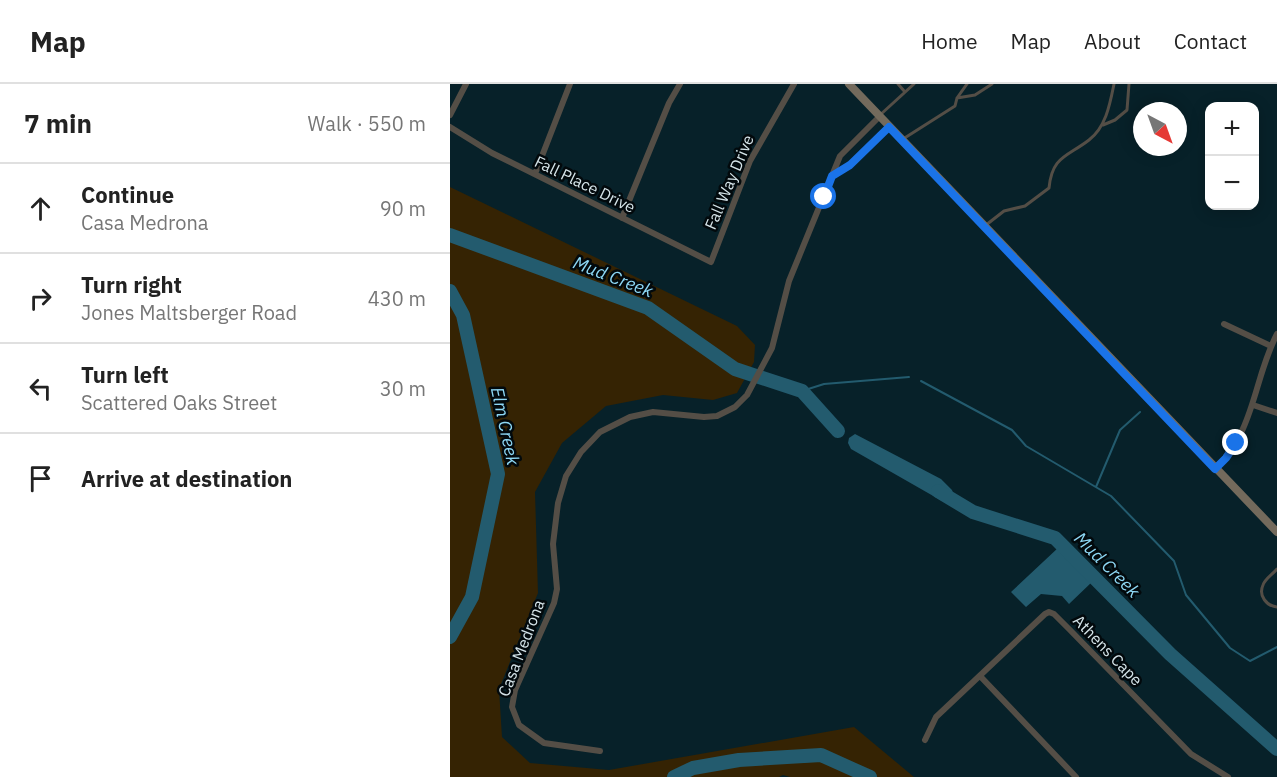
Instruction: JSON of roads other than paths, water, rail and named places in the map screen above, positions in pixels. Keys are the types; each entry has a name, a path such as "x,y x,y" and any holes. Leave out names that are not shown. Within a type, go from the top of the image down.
{"main road":[{"path":"849,84 1277,532"}],"street":[{"path":"450,115 466,84"},
{"path":"535,174 570,84"},
{"path":"622,218 669,103 680,84"},
{"name":"Fall Way Drive","path":"711,262 750,161 794,84"},
{"name":"Casa Medrona","path":"600,751 544,743 519,725 512,707 515,690 554,603 556,589 554,544 558,502 566,476 581,452 600,432 630,417 652,412 717,416 735,407 747,395 772,348 789,280 840,156 879,117"},
{"name":"Fall Place Drive","path":"450,127 492,153 711,262"},
{"path":"832,176 850,165 889,127"},
{"path":"857,138 867,148"},
{"path":"1224,324 1271,346"},
{"path":"1215,469 1236,443 1253,405 1271,346 1277,334"},
{"path":"1253,405 1277,413"},
{"name":"Athens Cape","path":"926,740 936,717 1049,612 1054,614 1191,754 1228,777"},
{"path":"980,676 1076,777"}],"lane":[{"path":"898,84 905,92"},
{"path":"879,117 914,84"},
{"path":"902,140 955,106 957,98 967,84"},
{"path":"957,98 975,95 992,84"},
{"path":"984,226 1004,211 1025,206 1049,188 1050,176 1056,163 1089,140 1105,120 1114,84"},
{"path":"1101,126 1115,120 1127,110 1129,84"},
{"path":"1277,569 1263,585 1262,594 1265,602 1277,607"}],"water":[{"path":"855,434 941,479 952,490 954,496 951,502 942,501 851,449 848,443 849,438"},
{"path":"1059,547 1093,581 1069,604 1062,596 1041,594 1026,607 1011,592"}],"waterway":[{"name":"Mud Creek","path":"450,235 648,308 735,369 802,391 838,431"},
{"name":"Elm Creek","path":"450,291 463,315 498,474 472,597 450,637"},
{"path":"802,391 824,384 909,377"},
{"path":"921,381 1012,430 1026,446 1111,496 1174,561 1186,595 1230,648 1250,661 1277,647"},
{"path":"1096,487 1120,430 1140,412"},
{"name":"Mud Creek","path":"938,491 973,512 1055,538 1170,654 1277,749"},
{"name":"Elm Creek","path":"674,777 693,768 739,760 821,755 870,777"}]}
